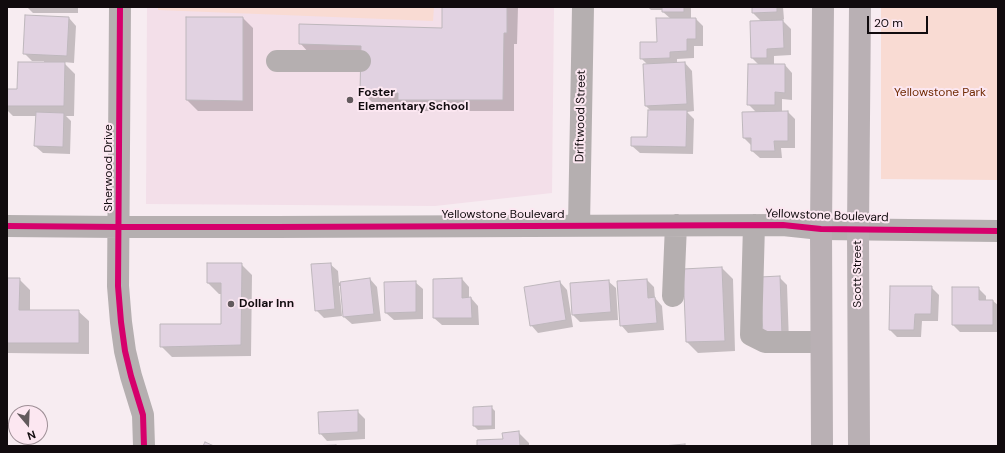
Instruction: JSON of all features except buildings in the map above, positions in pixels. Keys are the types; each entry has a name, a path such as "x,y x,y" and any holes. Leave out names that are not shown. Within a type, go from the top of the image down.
{"main road":[{"path":"822,446 821,229 823,7"},
{"name":"Scott Street","path":"858,446 860,7"}],"street":[{"name":"Sherwood Drive","path":"120,7 118,286 125,351 143,415 144,446"},
{"name":"Driftwood Street","path":"579,225 583,7"},
{"path":"277,61 360,61"},
{"path":"672,296 676,225"},
{"path":"754,225 750,335 765,342 821,342"},
{"name":"Yellowstone Boulevard","path":"7,226 783,225 821,229 998,231"}],"shaded area":[{"name":"Foster Elementary School","path":"147,7 554,7 552,193 435,206 146,204"}],"green space":[{"path":"158,7 434,7 433,21 158,10"},
{"name":"Yellowstone Park","path":"881,7 998,7 998,180 881,179"}],"cycle path":[{"path":"120,7 118,286 125,351 143,415 144,446"},
{"path":"7,226 275,227 783,225 821,229 998,231"}],"place":[{"name":"Foster Elementary School","path":"350,100"},
{"name":"Dollar Inn","path":"231,304"}]}
